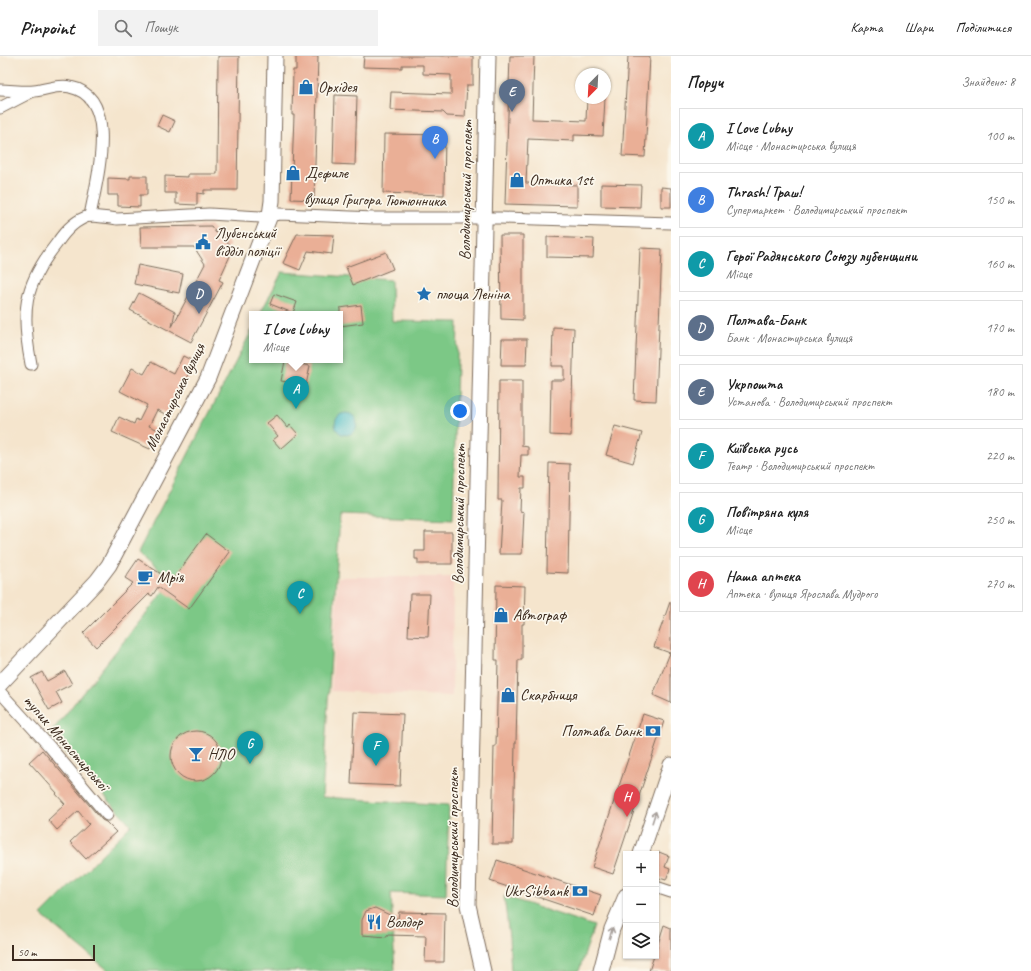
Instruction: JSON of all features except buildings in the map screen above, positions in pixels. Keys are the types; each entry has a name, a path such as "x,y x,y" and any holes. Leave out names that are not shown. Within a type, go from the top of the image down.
{"main road":[{"name":"Монастирська вулиця","path":"0,684 97,581 109,565 208,378 270,215 272,201 275,56"},
{"name":"Володимирський проспект","path":"483,971 468,905 488,56"},
{"path":"642,851 671,765"},
{"path":"601,971 612,929 623,903"}],"street":[{"path":"0,90 34,91 58,86 72,87 84,92 90,97 97,108 103,138 90,216 69,227 34,276 28,297 25,320 31,364"},
{"path":"0,108 34,91"},
{"name":"вулиця Григора Тютюнника","path":"90,216 117,218 209,214 260,217 280,214 374,218 484,218 671,223"},
{"name":"тупик Монастирської","path":"0,692 50,747 107,815"},
{"path":"659,888 671,892"}],"shaded area":[{"path":"338,577 453,577 452,696 331,691"}],"green space":[{"path":"282,272 391,280 392,321 458,322 453,519 340,515 322,797 449,805 446,895 391,893 395,971 109,971 41,915 131,825 49,735 172,581 138,552 249,336 249,363 343,363 343,311 262,311"},
{"path":"504,896 594,926 579,971 511,971"}],"water":[{"path":"346,413 354,416 357,424 354,432 346,435 338,432 335,424 338,416"}],"place":[{"name":"Орхідея","path":"306,87"},
{"name":"Укрпошта","path":"512,112"},
{"name":"Thrash! Траш!","path":"435,159"},
{"name":"Дефиле","path":"293,173"},
{"name":"Оптика 1st","path":"517,180"},
{"name":"Лубенський відділ поліції","path":"203,242"},
{"name":"площа Леніна","path":"424,294"},
{"name":"Полтава-Банк","path":"199,314"},
{"name":"I Love Lubny","path":"296,409"},
{"name":"Мрія","path":"145,577"},
{"name":"Герої Радянського Союзу лубенщини","path":"300,614"},
{"name":"Автограф","path":"501,615"},
{"name":"Скарбниця","path":"508,695"},
{"name":"Полтава Банк","path":"653,731"},
{"name":"НЛО","path":"196,754"},
{"name":"Повітряна куля","path":"250,764"},
{"name":"Київська русь","path":"376,766"},
{"name":"Наша аптека","path":"627,817"},
{"name":"UkrSibbank","path":"580,891"},
{"name":"Волдор","path":"374,922"}]}
